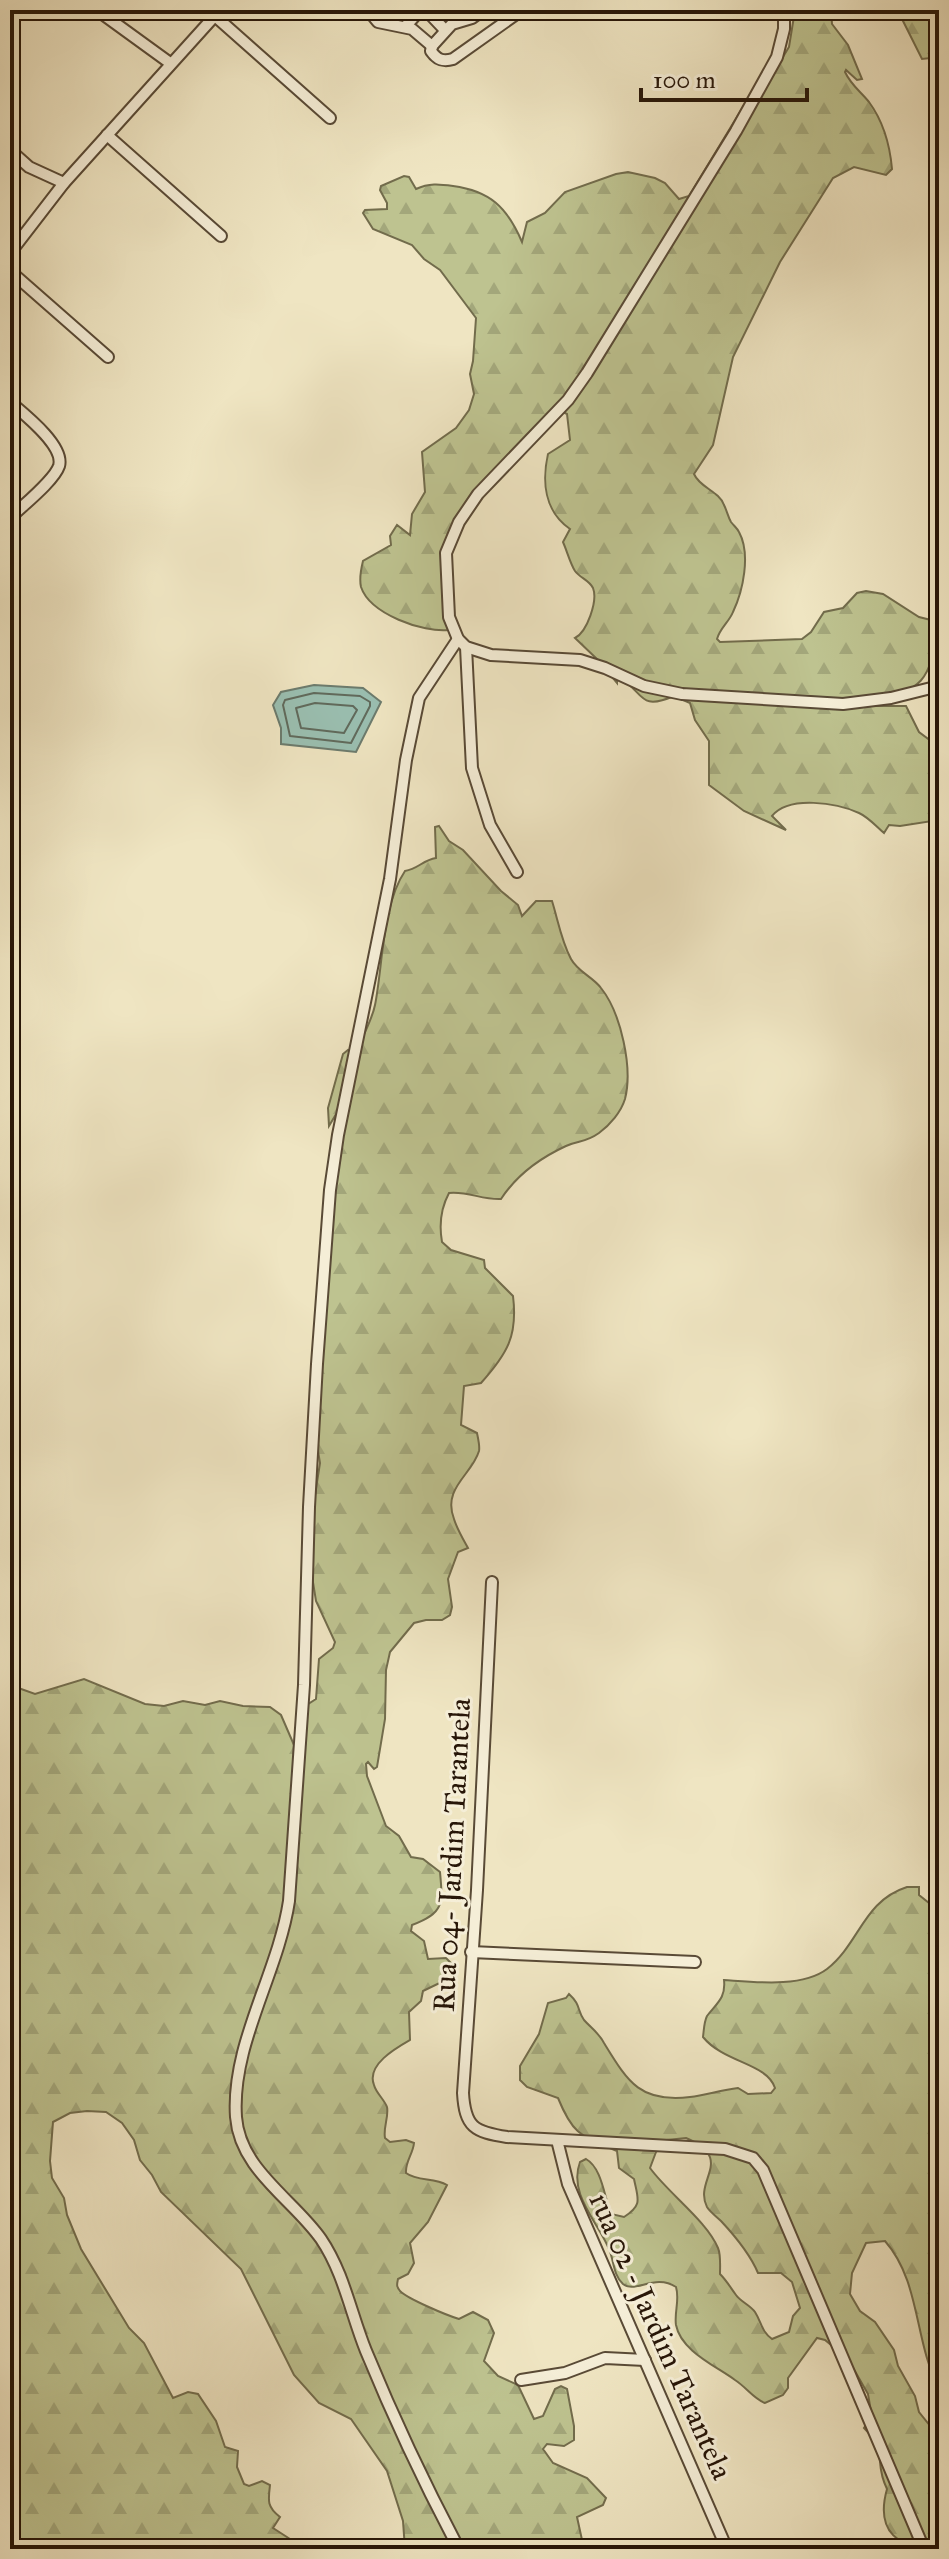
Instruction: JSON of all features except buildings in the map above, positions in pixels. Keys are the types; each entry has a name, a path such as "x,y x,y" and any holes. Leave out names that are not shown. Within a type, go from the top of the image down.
{"street":[{"path":"97,10 170,63"},
{"path":"368,10 378,22 405,27 432,46"},
{"path":"405,27 420,10"},
{"path":"426,10 445,30"},
{"path":"483,10 445,30 432,46 435,57 445,62 461,54 522,10"},
{"path":"517,872 490,825 472,768 462,643 449,617 446,553 459,522 478,494 568,400 595,360 736,131 777,57 784,29 784,10"},
{"path":"10,253 64,183 218,13 330,118"},
{"path":"472,18 485,37"},
{"path":"107,135 221,236"},
{"path":"10,150 29,167 64,183"},
{"path":"10,271 108,357"},
{"path":"10,402 43,431 58,454 58,468 10,518"},
{"path":"462,643 491,655 580,660 644,686 682,694 843,704 891,698 939,686"},
{"path":"459,2549 413,2459 365,2349 336,2265 302,2216 257,2169 246,2152 236,2119 236,2086 242,2053 284,1932 289,1901 304,1685 316,1380 330,1190 341,1120 390,879 406,760 419,698 462,643"},
{"name":"Rua 04- Jardim Tarantela","path":"492,1582 464,2110 474,2128 486,2134 557,2140"},
{"path":"471,1952 695,1962"},
{"path":"557,2140 725,2149 753,2158 763,2170 924,2549"},
{"name":"rua 02 - Jardim Tarantela","path":"557,2140 568,2184 727,2549"},
{"path":"521,2380 565,2373 605,2358 645,2360"}],"green space":[{"path":"795,10 831,10 832,24 848,45 862,79 857,80 845,72 869,102 882,125 892,169 886,175 854,167 833,178 780,262 733,357 713,445 694,474 722,500 745,551 740,594 731,616 718,635 720,642 802,639 811,632 824,612 843,608 857,593 866,591 883,594 919,617 939,622 932,659 921,680 901,694 866,706 906,706 919,732 939,747 939,820 889,825 884,833 859,813 839,806 801,803 780,809 772,816 786,830 744,811 709,785 709,741 695,720 690,703 674,696 647,701 617,676 617,683 575,638 587,623 593,608 593,588 573,568 563,542 570,529 555,513 545,485 548,454 570,440 567,414 563,412 486,482 448,551 449,630 426,628 399,620 375,606 360,584 363,561 391,545 390,536 397,525 410,535 412,514 425,492 422,452 456,428 469,410 474,394 470,374 476,318 440,270 424,259 412,245 373,229 363,213 365,210 387,209 381,186 404,176 409,177 416,189 439,184 477,192 503,210 522,242 527,222 545,213 565,192 616,174 628,172 655,178 665,183 679,199 689,196 757,84 778,65 789,47"},
{"path":"892,10 939,10 939,57 922,59 901,17"},
{"path":"439,826 449,841 463,850 518,905 522,916 536,901 552,901 571,959 601,988 614,1012 624,1041 627,1086 621,1109 603,1130 538,1162 521,1175 501,1199 449,1193 442,1211 442,1242 451,1250 484,1260 485,1268 513,1296 514,1322 509,1344 490,1373 481,1383 464,1386 461,1425 477,1433 479,1449 452,1499 454,1519 468,1548 458,1552 448,1579 452,1607 450,1615 442,1620 414,1623 390,1652 386,1670 385,1719 377,1767 374,1769 368,1762 366,1764 367,1776 386,1826 399,1836 411,1857 423,1859 440,1872 439,1906 423,1921 412,1925 411,1931 424,1941 428,1959 446,1958 455,1967 452,1977 423,1991 421,2001 409,2012 410,2040 378,2064 373,2078 375,2088 387,2107 385,2138 390,2142 406,2140 414,2143 406,2173 447,2185 428,2222 410,2243 414,2263 408,2274 398,2279 398,2288 411,2298 453,2317 459,2319 473,2312 488,2320 494,2333 484,2361 498,2376 518,2385 534,2419 543,2416 555,2389 561,2386 567,2389 574,2440 564,2446 547,2444 543,2449 553,2463 587,2478 606,2498 603,2505 577,2517 584,2549 405,2549 403,2521 387,2471 351,2419 319,2403 294,2375 241,2269 161,2192 140,2160 134,2140 122,2123 106,2112 87,2111 70,2113 53,2122 50,2161 52,2178 64,2198 67,2215 81,2249 129,2328 144,2343 173,2398 188,2392 198,2394 216,2421 225,2447 238,2451 237,2467 244,2484 249,2486 262,2481 270,2485 269,2503 280,2517 273,2528 290,2539 291,2549 10,2549 10,1685 35,1694 84,1679 145,1704 164,1706 183,1701 205,1705 220,1701 270,1707 281,1715 294,1745 293,1790 299,1790 305,1740 298,1714 302,1694 308,1704 316,1699 319,1659 333,1648 335,1642 316,1601 311,1570 311,1521 320,1463 314,1427 337,1122 335,1116 329,1126 328,1108 343,1054 348,1050 356,1051 374,1011 384,936 397,885 405,871 436,858 435,827"},
{"path":"907,1887 919,1887 919,1895 939,1911 939,2388 925,2351 905,2275 885,2241 866,2243 852,2273 850,2294 860,2311 875,2322 894,2350 919,2412 939,2444 939,2549 912,2546 893,2535 887,2527 884,2504 887,2489 879,2451 864,2428 872,2417 868,2394 848,2359 825,2340 817,2338 788,2378 788,2388 783,2395 765,2403 685,2343 676,2325 676,2287 661,2282 633,2287 623,2284 615,2272 609,2249 581,2196 577,2174 580,2162 586,2159 591,2163 599,2176 611,2214 624,2217 637,2205 634,2179 619,2168 617,2151 586,2137 574,2127 558,2098 527,2087 520,2080 520,2066 539,2034 548,2003 566,1998 569,1994 584,2020 600,2036 621,2069 647,2093 673,2098 738,2088 748,2094 771,2093 775,2088 763,2073 712,2046 703,2037 707,2016 722,1996 724,1980 777,1982 817,1975 838,1959 871,1912 892,1893","holes":["686,2138 701,2146 711,2162 704,2197 707,2207 742,2246 758,2273 781,2273 792,2282 800,2308 793,2316 789,2332 772,2339 766,2333 755,2312 720,2274 720,2254 713,2238 650,2168 656,2152 667,2140"]}],"water":[{"path":"314,685 363,688 381,702 356,752 281,744 281,728 273,705 281,692"}]}
